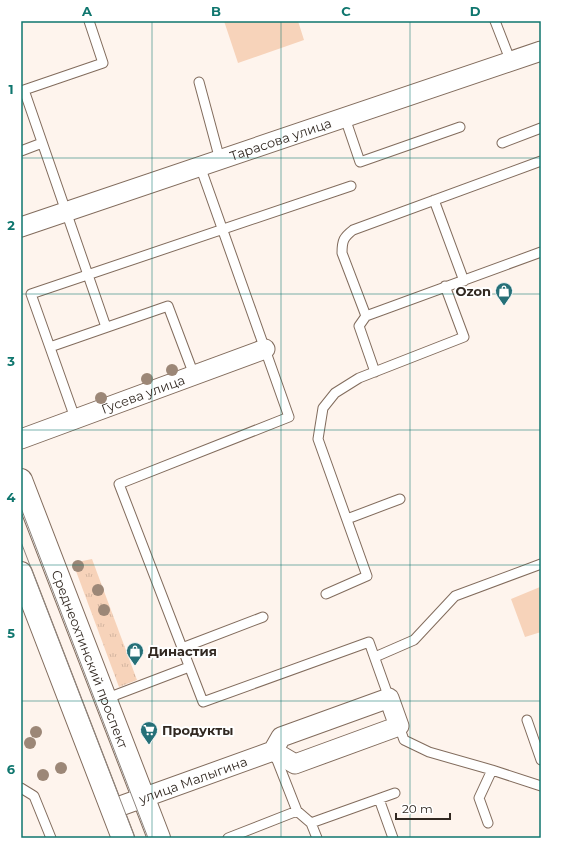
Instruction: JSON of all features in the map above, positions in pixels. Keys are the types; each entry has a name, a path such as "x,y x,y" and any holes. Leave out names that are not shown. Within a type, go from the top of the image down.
{"main road":[{"name":"Среднеохтинский проспект","path":"21,480 159,838"},
{"path":"21,573 123,838"}],"street":[{"name":"Тарасова улица","path":"21,227 541,51"},
{"name":"Гусева улица","path":"21,439 264,349"},
{"name":"улица Малыгина","path":"112,810 274,750 281,738 389,698"},
{"path":"274,750 295,764 399,726 389,698"}],"lane":[{"path":"89,21 103,63 24,90 106,327"},
{"path":"495,21 511,62"},
{"path":"199,82 220,160"},
{"path":"345,118 360,162 460,127"},
{"path":"502,143 541,128"},
{"path":"21,151 42,143"},
{"path":"366,316 342,253 342,244 345,236 353,230 541,161"},
{"path":"200,166 289,417 119,484 203,702 369,642 389,698"},
{"path":"75,418 31,294 351,186"},
{"path":"434,200 464,280"},
{"path":"375,372 359,326 366,316 541,252"},
{"path":"326,594 368,576 318,439 323,408 335,393 358,378 464,337 445,286"},
{"path":"50,347 168,306 194,375"},
{"path":"347,519 400,499"},
{"path":"375,657 414,640 455,596 541,564"},
{"path":"182,648 263,617"},
{"path":"105,699 189,667"},
{"path":"527,720 541,760"},
{"path":"399,726 404,740 429,752 541,786"},
{"path":"274,750 297,811 311,823 316,838"},
{"path":"488,823 480,798 492,770"},
{"path":"21,788 34,796 51,838"},
{"path":"311,823 395,793"},
{"path":"379,799 393,838"},
{"path":"228,838 297,811"}],"green space":[{"path":"224,21 298,21 304,40 238,63"},
{"path":"92,559 137,680 119,687 73,563"},
{"path":"540,587 541,632 525,637 511,599"}],"tram line":[{"path":"21,508 148,838"},
{"path":"21,542 135,838"}],"place":[{"name":"Ozon","path":"504,306"},
{"name":"Династия","path":"135,666"},
{"name":"Продукты","path":"149,745"}]}
